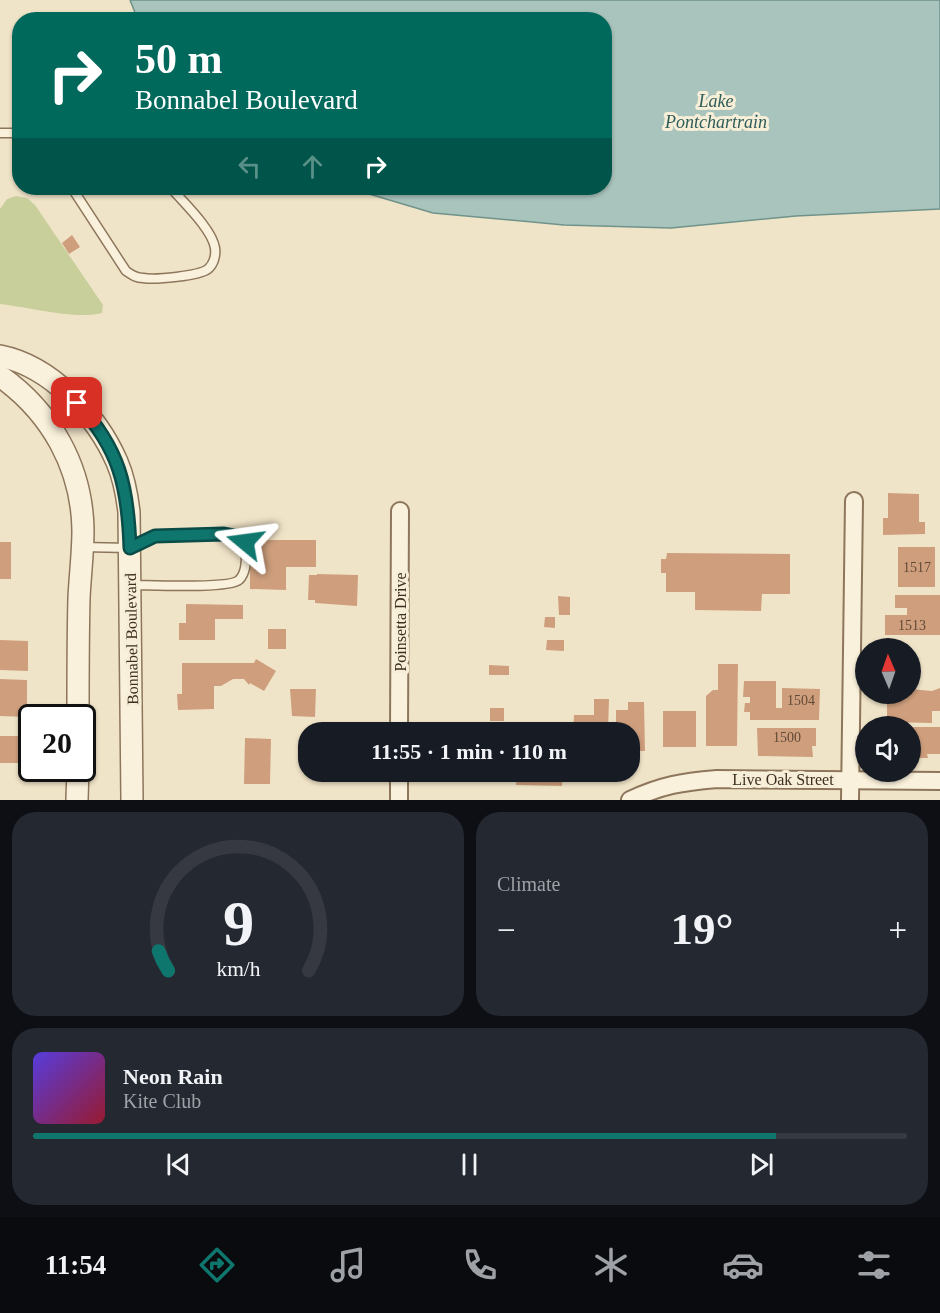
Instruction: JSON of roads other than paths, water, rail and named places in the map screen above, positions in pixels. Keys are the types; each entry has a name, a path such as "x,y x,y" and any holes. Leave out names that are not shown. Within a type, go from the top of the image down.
{"street":[{"name":"Bonnabel Boulevard","path":"0,356 46,377 77,403 110,449 123,478 129,512 132,800"},
{"path":"0,376 34,405 66,452 78,484 83,529 79,600 78,704"},
{"path":"850,800 854,501"},
{"name":"Poinsetta Drive","path":"399,722 400,511"},
{"name":"Live Oak Street","path":"630,800 660,787 681,782 717,779 940,781"},
{"path":"77,800 78,782"},
{"path":"399,782 399,800"}],"lane":[{"path":"77,195 126,271 144,279 200,273 209,268 215,258 215,246 209,233 177,195"},
{"path":"82,547 130,548 155,536 224,534 240,537 247,549 244,573 235,582 130,585"}],"water":[{"name":"Lake Pontchartrain","path":"130,0 940,0 940,209 796,216 671,228 564,225 433,213 373,195 612,195 612,12 135,12"}]}
